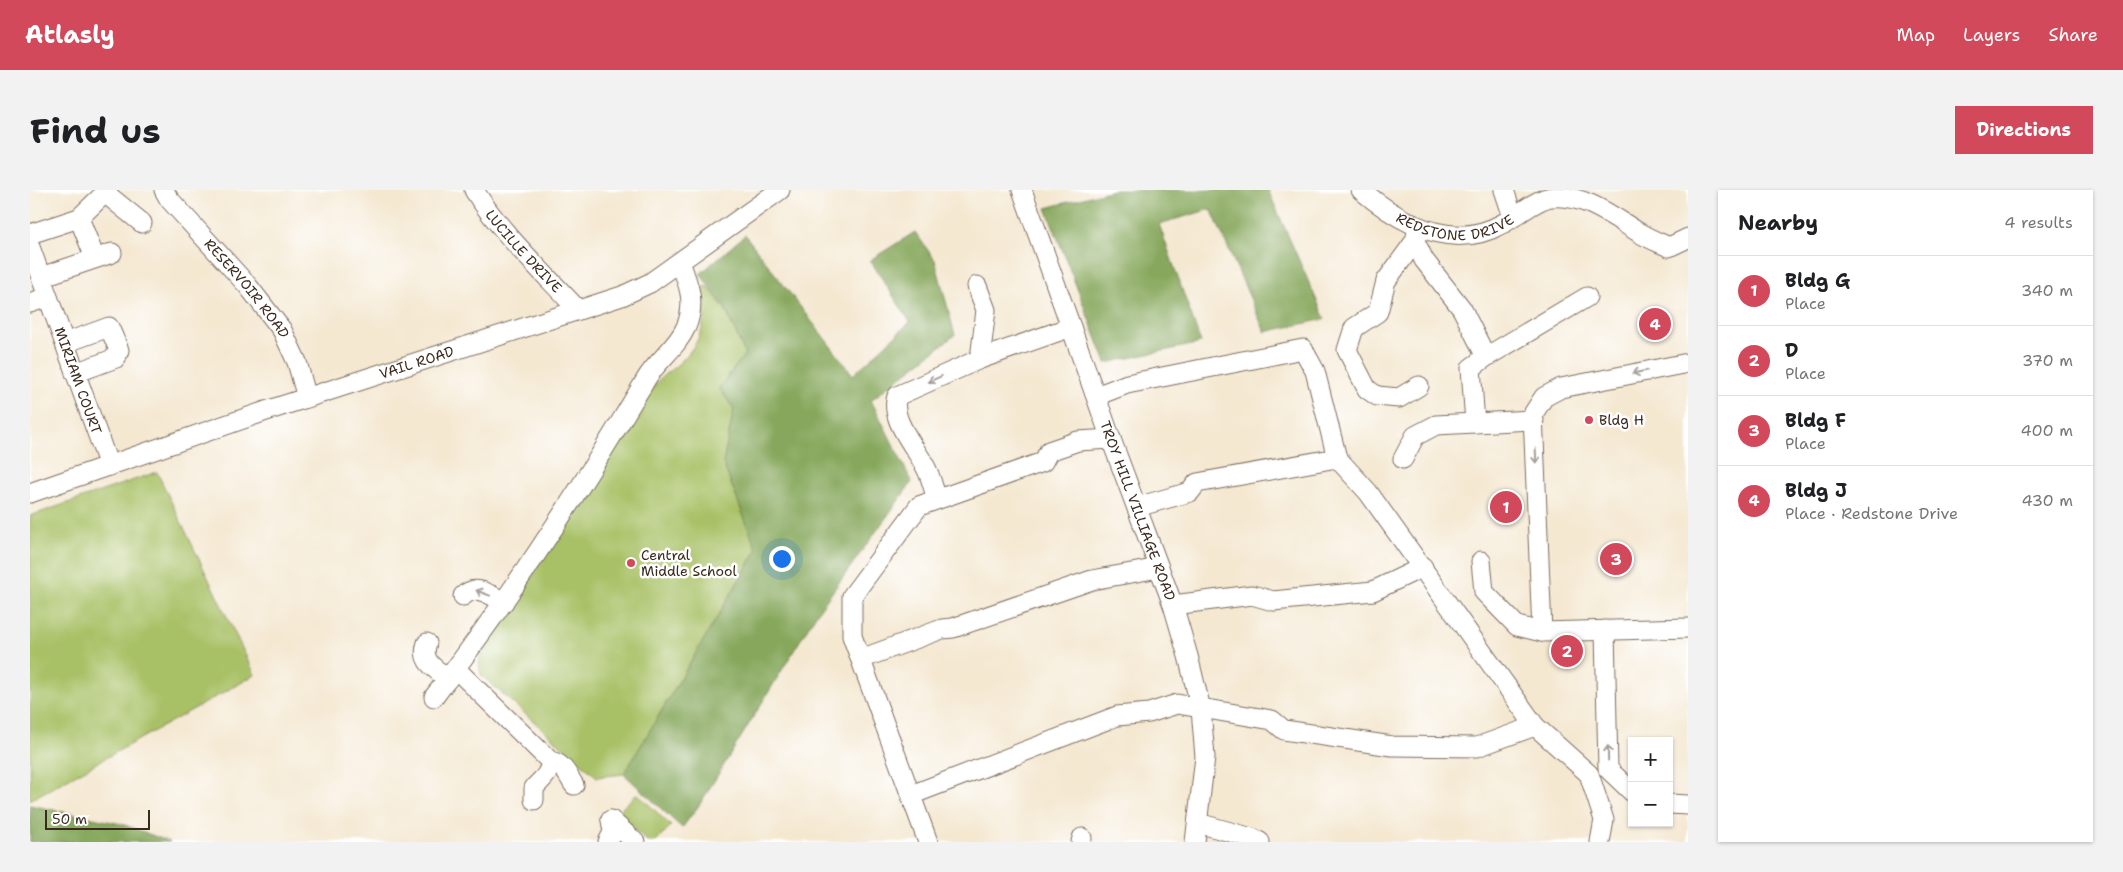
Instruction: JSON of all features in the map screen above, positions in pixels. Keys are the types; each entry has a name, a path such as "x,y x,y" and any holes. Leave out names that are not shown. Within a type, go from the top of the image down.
{"street":[{"name":"RESERVOIR ROAD","path":"164,190 169,199 248,286 282,330 297,362 307,398"},
{"name":"LUCILLE DRIVE","path":"474,190 484,207 578,310"},
{"name":"VAIL ROAD","path":"30,493 307,398 622,296 650,283 780,190"},
{"name":"TROY HILL VILLIAGE ROAD","path":"1022,190 1111,439 1173,605 1201,709 1205,757 1195,842"},
{"name":"REDSTONE DRIVE","path":"1361,190 1417,234 1464,236 1492,229 1513,217 1543,195 1574,199 1590,204 1639,234 1669,247 1688,238"},
{"path":"1504,190 1513,217"},
{"path":"30,234 80,218 105,193 142,224"},
{"path":"41,277 103,255 80,218"},
{"path":"1417,234 1424,260 1462,309 1486,357"},
{"path":"1417,234 1386,281 1378,312 1354,328 1347,350 1367,389 1377,396 1399,398 1419,386"},
{"name":"MIRIAM COURT","path":"31,255 41,277 109,466"},
{"path":"434,697 504,602 579,491 650,373 670,351 686,328 691,291 680,262"},
{"path":"977,286 986,310 980,359"},
{"path":"30,303 48,297"},
{"path":"1475,423 1472,368 1486,357 1587,297"},
{"path":"64,342 109,327 119,350 116,358 75,372"},
{"path":"937,499 926,468 900,423 894,405 897,396 980,359 1071,327"},
{"path":"1096,396 1127,384 1303,349 1315,371 1337,458 1368,492 1535,726 1589,774 1604,820 1600,842"},
{"path":"1542,632 1533,414 1544,397 1561,388 1688,363"},
{"path":"1403,459 1415,436 1436,424 1534,420"},
{"path":"928,842 852,636 852,596 919,506 1043,462 1049,452 1078,441 1111,439"},
{"path":"1137,507 1190,492 1197,483 1337,458"},
{"path":"1481,561 1484,592 1517,626 1542,632 1688,628"},
{"path":"861,659 942,629 953,628 1092,580 1159,568"},
{"path":"1173,605 1252,595 1273,602 1373,591 1422,568"},
{"path":"463,596 468,591 475,590 504,602"},
{"path":"1605,630 1608,769 1628,788"},
{"path":"427,643 424,651 428,663 452,674 550,761 557,762 565,770 574,785"},
{"path":"911,795 1118,716 1149,713 1177,704 1272,720 1284,730 1392,746 1477,747 1535,726"},
{"path":"534,800 534,788 548,773 550,761"},
{"path":"1673,804 1688,804"},
{"path":"608,842 613,832 611,820 635,842"},
{"path":"1198,823 1260,842"}],"green space":[{"path":"1113,190 1268,190 1325,319 1265,332 1211,209 1159,224 1201,343 1106,363 1046,208"},
{"path":"915,232 935,260 955,335 871,400 912,482 817,613 700,804 682,828 624,774 757,550 723,463 734,409 719,388 745,354 726,309 700,274 745,235 853,375 910,322 870,260"},
{"path":"707,286 725,309 745,354 719,388 734,409 723,463 757,550 624,774 597,777 481,675 480,656 655,385 693,347 702,329 704,320 703,287"},
{"path":"157,472 255,675 30,800 30,516"},
{"path":"637,793 671,826 655,842 648,842 618,812"},
{"path":"30,805 122,824 170,842 30,842"}],"place":[{"name":"Bldg J","path":"1655,324"},
{"name":"Bldg H","path":"1589,420"},
{"name":"Bldg G","path":"1506,507"},
{"name":"Bldg F","path":"1616,559"},
{"name":"Central Middle School","path":"631,563"},
{"name":"D","path":"1567,651"}]}
